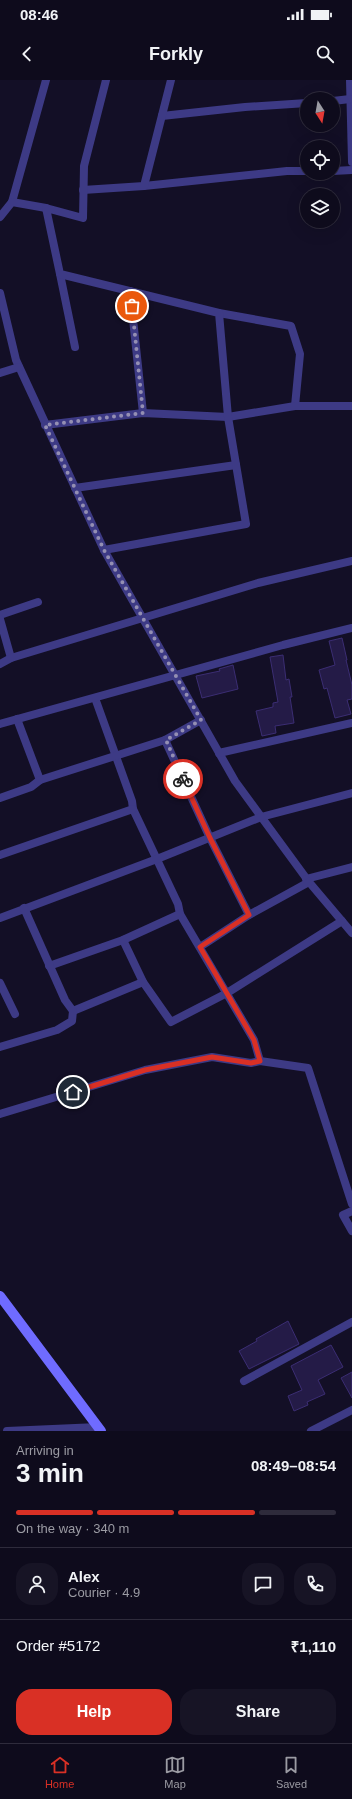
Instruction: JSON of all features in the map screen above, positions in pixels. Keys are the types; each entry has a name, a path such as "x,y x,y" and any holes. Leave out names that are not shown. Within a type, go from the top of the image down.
{"street":[{"path":"0,217 12,202 46,80"},
{"path":"12,202 46,208 83,218 84,166 106,80"},
{"path":"144,186 171,80"},
{"path":"350,80 352,162"},
{"path":"340,101 350,100"},
{"path":"162,116 300,103"},
{"path":"340,170 352,170"},
{"path":"84,190 144,186 287,171 300,171"},
{"path":"46,208 75,347"},
{"path":"60,274 219,314 291,326 300,354 296,406"},
{"path":"130,291 143,413"},
{"path":"0,293 19,368 104,550 235,781 308,880 352,933"},
{"path":"104,550 246,524 228,417 219,314"},
{"path":"0,373 19,368"},
{"path":"45,425 143,413 228,417 296,406 352,406"},
{"path":"75,488 236,465"},
{"path":"0,664 11,658 258,583 352,561"},
{"path":"0,615 38,602"},
{"path":"0,619 11,658"},
{"path":"0,724 175,675 352,628"},
{"path":"95,698 132,801 133,809 178,904 180,914 254,1040 260,1061"},
{"path":"18,719 40,780"},
{"path":"0,798 31,787 40,780 166,740 201,720"},
{"path":"219,753 352,723"},
{"path":"166,740 210,838 249,915"},
{"path":"0,918 157,859 261,817 352,793"},
{"path":"0,855 133,809"},
{"path":"200,947 249,915 308,880 352,867"},
{"path":"0,1047 57,1030 72,1021 73,1011 65,1000 24,908"},
{"path":"49,966 123,940 180,914"},
{"path":"123,940 143,982 171,1022 227,993 342,921"},
{"path":"73,1011 143,982"},
{"path":"0,985 14,1014"},
{"path":"0,1114 145,1070 212,1057 251,1063 260,1061 308,1068 352,1204"},
{"path":"352,1211 343,1215 352,1232"},
{"path":"0,1296 100,1429"},
{"path":"244,1381 352,1322"},
{"path":"311,1431 352,1410"},
{"path":"7,1431 100,1429"}],"building":[{"path":"342,638 352,685 352,699 347,700 351,714 335,718 327,688 324,689 319,670 335,665 329,641"},
{"path":"283,655 286,680 289,679 292,697 290,697 294,723 275,726 276,733 262,736 256,711 273,707 273,703 278,702 270,657"},
{"path":"233,665 238,689 202,698 196,676 220,671 219,669"},
{"path":"288,1321 299,1344 249,1369 239,1351 257,1341 256,1339"},
{"path":"331,1345 343,1367 318,1380 325,1394 307,1402 308,1405 294,1411 288,1396 302,1390 291,1366"},
{"path":"352,1372 352,1398 341,1378"}],"way so far":[{"path":"132,306 143,413 45,425 104,550 201,720 166,740 183,779"}],"route":[{"path":"73,1092 145,1070 212,1057 251,1063 260,1061 254,1040 200,947 249,915 210,838 183,779"}]}
